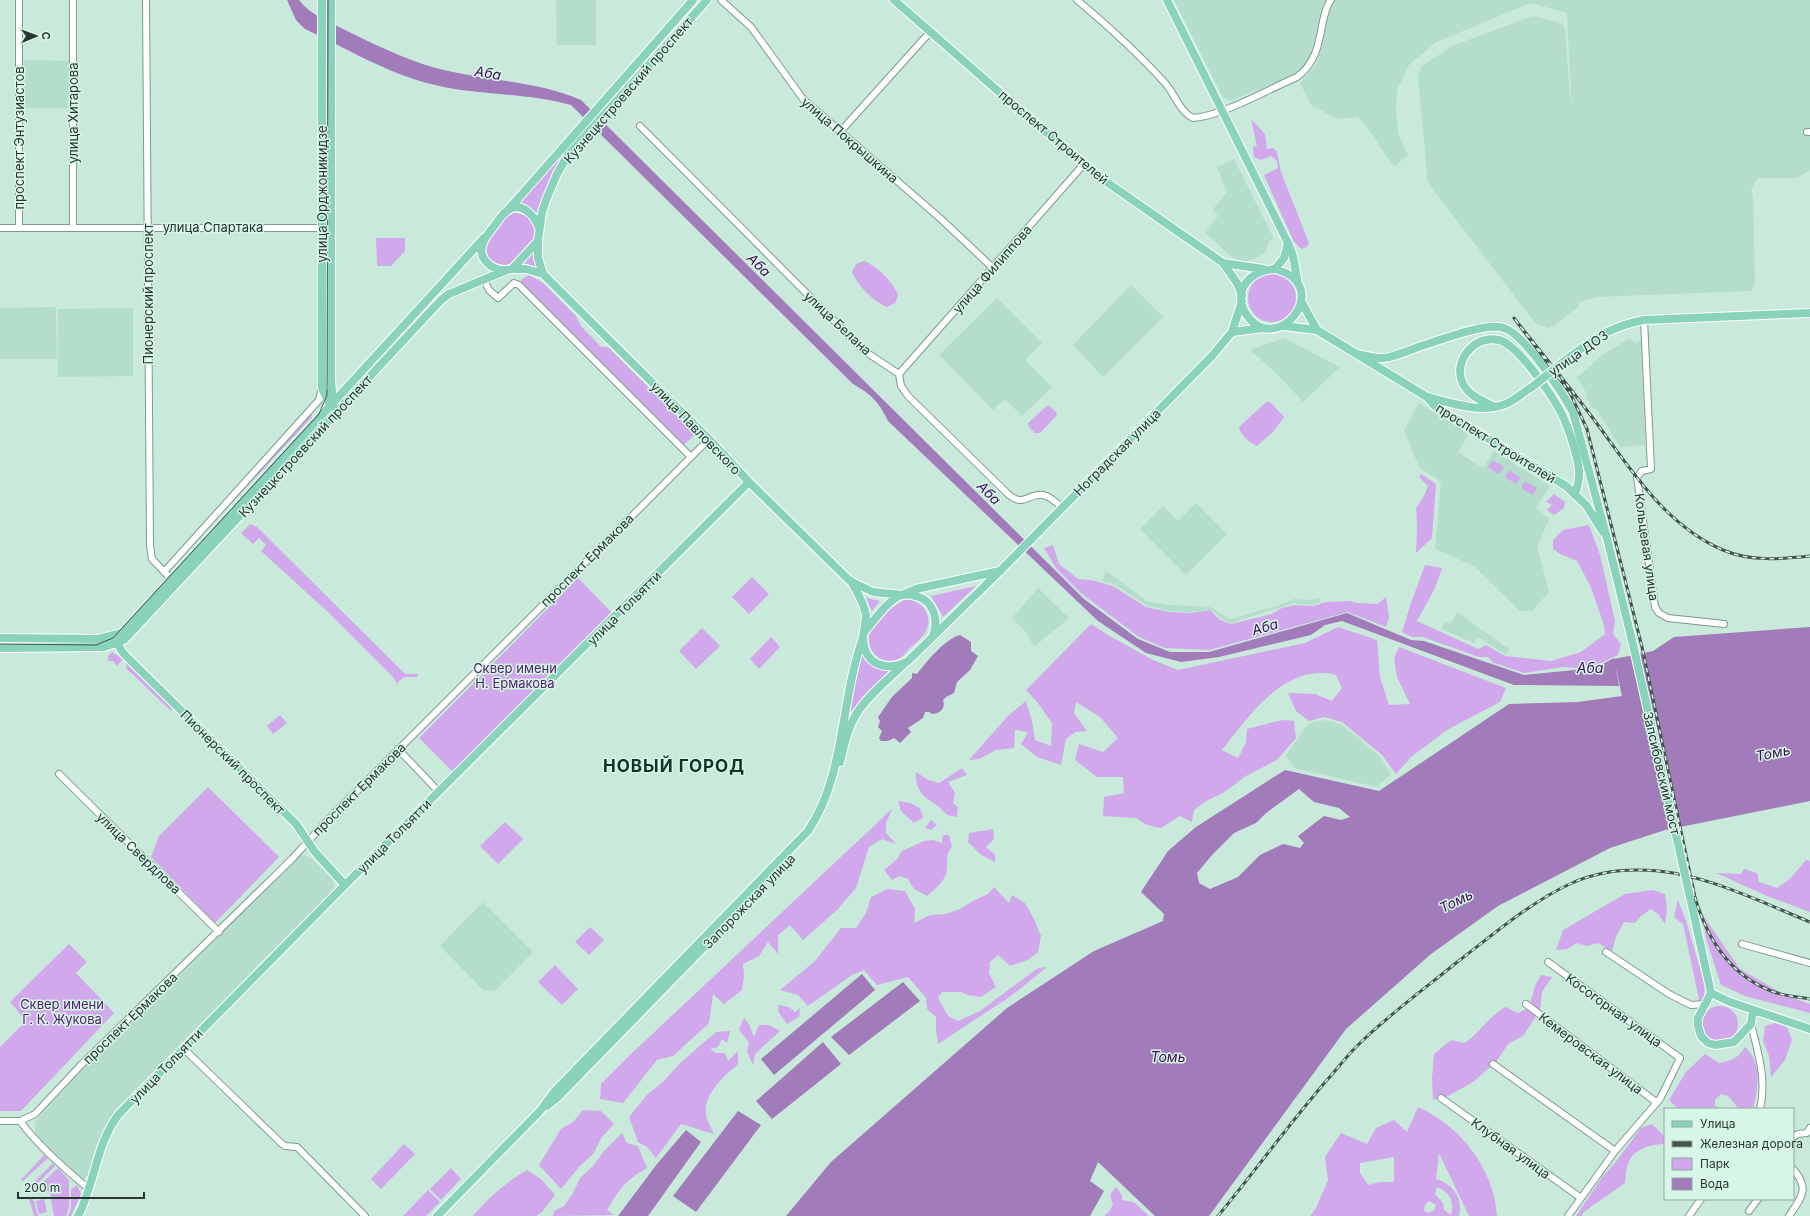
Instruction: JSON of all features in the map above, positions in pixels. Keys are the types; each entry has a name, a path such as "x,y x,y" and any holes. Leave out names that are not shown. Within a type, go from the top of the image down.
{"main road":[{"name":"улица Орджоникидзе","path":"322,0 326,228 332,385 327,414"},
{"name":"улица Орджоникидзе","path":"322,388 331,0"},
{"name":"Кузнецкстроевский проспект","path":"508,210 693,0"},
{"name":"Кузнецкстроевский проспект","path":"539,228 546,200 557,174 568,155 707,0"},
{"name":"проспект Строителей","path":"894,0 1108,184 1223,264"},
{"path":"1167,0 1277,220 1293,256 1301,293 1301,301 1296,316 1284,326"},
{"path":"515,208 526,210 533,214 539,228 538,258 543,274 526,269 509,270 494,268 485,260 481,248 484,238 508,210 515,208"},
{"name":"Кузнецкстроевский проспект","path":"330,403 484,238"},
{"path":"509,270 538,241"},
{"path":"1275,269 1284,258 1288,243"},
{"path":"1223,264 1275,269 1288,274 1298,284"},
{"path":"1223,264 1237,283 1244,310 1249,318 1256,324 1265,328"},
{"path":"1265,269 1249,278 1244,286 1232,332 1284,326 1317,330"},
{"name":"Кузнецкстроевский проспект","path":"117,643 122,633 174,582 327,414 343,404 440,300 449,294 509,270"},
{"name":"улица Павловского","path":"543,274 749,482 850,581 863,605 866,616 864,635"},
{"path":"1301,301 1317,330"},
{"name":"улица ДОЗ","path":"1427,397 1466,407 1484,409 1504,405 1532,387 1604,332 1626,323 1644,320 1810,313"},
{"path":"1356,354 1381,359 1470,331 1490,327 1504,328 1513,334 1527,347 1564,397 1573,412 1579,429 1595,497 1608,542"},
{"name":"проспект Строителей","path":"1317,330 1427,397 1436,407 1566,486 1586,505 1608,542"},
{"name":"Ноградская улица","path":"932,638 1207,361 1232,332"},
{"path":"1494,407 1472,395 1463,384 1460,371 1463,357 1472,346 1482,340 1498,340 1516,350 1553,399 1566,424 1580,471 1575,494"},
{"path":"332,385 334,389 338,390 347,386"},
{"path":"322,388 330,403 337,407 343,404"},
{"name":"улица Тольятти","path":"78,1216 112,1122 183,1048 346,884 749,482"},
{"path":"1586,505 1595,497"},
{"name":"Запсибовский мост","path":"1608,542 1634,649 1711,993"},
{"path":"902,595 920,597 927,602 934,611 936,621 935,631 932,638 908,661 899,666 890,667 876,663 867,653 864,635 883,610 902,595 916,589 1000,571"},
{"name":"улица Павловского","path":"850,581 873,592 902,595"},
{"name":"Кузнецкстроевский проспект","path":"104,647 124,640 152,611 174,582"},
{"path":"123,654 123,647 139,630 152,611"},
{"path":"0,638 102,638 122,633"},
{"name":"Запорожская улица","path":"437,1216 540,1110 554,1092 808,831 825,802 836,758 857,655 864,635"},
{"path":"102,638 117,643"},
{"name":"Пионерский проспект","path":"117,643 123,654 290,819 321,860 346,884"},
{"name":"Кузнецкстроевский проспект","path":"1,649 104,647 115,648 123,654"},
{"name":"Запорожская улица","path":"540,1110 558,1097 812,834 823,819 829,803 842,753 853,720 864,703 908,661"},
{"path":"1753,1010 1751,1024 1734,1042 1724,1045 1708,1043 1701,1036 1698,1026 1698,1018 1711,993 1730,1002 1810,1029"}],"street":[{"name":"проспект Энтузиастов","path":"19,0 19,228"},
{"name":"улица Хитарова","path":"73,0 73,227"},
{"name":"Пионерский проспект","path":"146,0 150,546 152,560 174,582"},
{"name":"улица Покрышкина","path":"721,0 751,26 803,99 942,220 993,268"},
{"path":"1077,0 1151,67 1167,84 1184,111 1189,116 1194,118 1223,114 1297,77 1305,71 1316,54 1326,10 1330,0"},
{"path":"840,132 930,32"},
{"name":"улица Белана","path":"640,126 852,340 899,374"},
{"name":"улица Филиппова","path":"899,374 1084,164"},
{"name":"улица Спартака","path":"0,228 326,228"},
{"path":"484,280 489,290 498,298 514,284 519,285 691,457"},
{"name":"Кольцевая улица","path":"1644,320 1651,469 1642,471 1637,477 1655,607 1659,613 1668,618 1724,624"},
{"path":"899,374 901,386 908,396 1014,499 1021,500 1044,495 1062,507"},
{"path":"164,572 319,400 322,388"},
{"name":"проспект Ермакова","path":"20,1121 35,1114 81,1065 219,932 398,749 708,439"},
{"path":"398,749 439,792"},
{"name":"улица Свердлова","path":"59,774 219,932"},
{"path":"1742,944 1810,963"},
{"path":"1606,952 1668,994 1691,1005 1704,1004"},
{"name":"Косогорная улица","path":"1548,962 1680,1058 1660,1099 1656,1102"},
{"name":"Кемеровская улица","path":"1526,1004 1656,1102"},
{"path":"1751,1024 1763,1072 1764,1094 1760,1108"},
{"path":"183,1048 281,1143 285,1146 297,1147 364,1216"},
{"path":"1494,1064 1615,1150"},
{"name":"Клубная улица","path":"1442,1098 1581,1198"},
{"path":"1568,1216 1615,1150 1656,1102"},
{"path":"0,1120 20,1121 26,1130 89,1189"},
{"path":"1794,1136 1798,1134 1807,1133 1810,1128"},
{"path":"1789,1216 1802,1198 1805,1190 1802,1177 1794,1170"},
{"path":"1689,1216 1700,1200"},
{"path":"1749,1211 1757,1200"}],"shaded area":[{"path":"556,0 596,0 596,45 557,45"},
{"path":"1174,0 1326,0 1321,13 1316,42 1307,65 1294,75 1230,101 1222,96"},
{"path":"1335,0 1810,0 1810,170 1797,178 1758,178 1751,189 1753,196 1755,282 1753,289 1750,291 1597,297 1579,302 1579,306 1555,325 1548,328 1535,323 1426,180 1427,173 1418,77 1421,67 1452,46 1533,16 1561,23 1565,28 1570,95 1574,110 1571,95 1567,13 1531,3 1436,42 1409,65 1397,90 1396,108 1398,133 1408,155 1394,167 1364,123 1357,117 1337,119 1311,105 1300,83 1315,66 1329,11"},
{"path":"24,60 70,61 70,108 23,108"},
{"path":"1234,159 1274,239 1269,241 1267,249 1264,253 1245,262 1234,259 1205,233 1218,216 1213,209 1227,192 1217,167"},
{"path":"1131,285 1163,317 1103,377 1073,345"},
{"path":"997,298 1042,343 1025,360 1052,387 1022,416 1005,399 993,410 939,355"},
{"path":"56,307 57,359 0,359 0,308"},
{"path":"133,308 133,376 58,377 58,309"},
{"path":"1284,338 1340,367 1303,402 1276,373 1250,350"},
{"path":"1630,338 1635,343 1641,340 1645,445 1620,447 1596,409 1592,408 1586,398 1587,394 1577,378 1602,355"},
{"path":"1419,403 1462,429 1468,436 1458,452 1481,467 1484,467 1494,451 1550,486 1536,508 1549,519 1537,547 1549,592 1532,611 1520,611 1474,566 1435,549 1441,482 1419,467 1404,430"},
{"path":"1196,503 1227,534 1186,575 1140,529 1163,506 1178,521"},
{"path":"1106,571 1147,601 1167,605 1210,607 1230,619 1280,605 1294,599 1311,600 1319,598 1321,602 1312,605 1294,603 1231,623 1222,619 1210,609 1191,612 1168,611 1146,605 1114,584 1102,581"},
{"path":"1038,588 1069,618 1034,647 1026,632 1012,618"},
{"path":"1457,612 1509,649 1506,655 1478,637 1474,643 1442,629 1445,621 1451,623"},
{"path":"1324,720 1341,724 1380,757 1391,774 1377,787 1294,768 1286,755 1309,723"},
{"path":"303,855 310,857 333,880 334,889 332,892 114,1112 104,1129 88,1175 84,1179 78,1177 35,1134 35,1122 87,1064 183,972 298,857"},
{"path":"483,902 533,952 495,991 483,990 440,946"}],"green space":[{"path":"1251,119 1265,134 1267,149 1273,148 1277,152 1281,172 1309,243 1307,247 1301,249 1293,240 1264,175 1278,168 1277,161 1271,156 1261,160 1254,157 1253,147 1257,146"},
{"path":"573,139 575,142 539,215 526,206 515,205"},
{"path":"518,213 530,219 535,226 535,236 532,244 518,258 506,265 498,264 488,257 485,244 486,239 508,215"},
{"path":"376,238 405,238 405,251 391,266 377,266"},
{"path":"535,250 538,268 523,263"},
{"path":"864,261 879,271 896,290 898,295 895,303 887,307 882,305 858,283 852,272 856,264"},
{"path":"1272,274 1281,276 1289,281 1294,289 1296,298 1294,307 1289,315 1281,320 1272,322 1263,320 1255,315 1250,307 1248,298 1250,289 1255,281 1263,276"},
{"path":"529,275 543,283 576,316 581,326 601,347 608,347 695,434 683,446 521,282 522,279"},
{"path":"1269,401 1284,417 1273,432 1257,446 1251,443 1241,433 1239,427"},
{"path":"1048,405 1056,412 1057,415 1040,433 1035,433 1029,427 1028,423"},
{"path":"311,414 311,418 215,521 213,520"},
{"path":"1492,460 1504,467 1499,474 1488,467"},
{"path":"1509,470 1521,478 1516,484 1505,477"},
{"path":"1421,474 1436,484 1432,538 1416,553 1416,508 1424,496 1428,486 1419,477"},
{"path":"1525,481 1537,488 1533,495 1521,488"},
{"path":"1554,494 1565,502 1564,508 1554,515 1547,510 1552,505 1546,502"},
{"path":"250,524 257,527 405,674 418,674 417,677 404,677 398,682 398,687 392,676 329,613 261,551 266,545 259,538 253,544 241,533"},
{"path":"1589,525 1600,555 1615,621 1613,634 1621,644 1618,655 1597,665 1576,668 1563,667 1524,673 1492,662 1488,657 1479,657 1423,637 1412,637 1402,632 1425,565 1442,568 1435,588 1417,621 1478,649 1486,645 1505,656 1551,661 1581,652 1605,634 1604,625 1590,585 1577,561 1560,554 1553,549 1553,540 1563,530"},
{"path":"1053,545 1059,564 1078,579 1091,580 1113,586 1146,607 1168,612 1191,613 1210,610 1220,620 1231,624 1272,614 1282,608 1295,605 1314,606 1326,602 1351,601 1357,603 1378,604 1386,597 1389,618 1386,627 1348,612 1209,650 1165,648 1139,637 1082,594 1056,568 1044,548"},
{"path":"752,577 769,594 749,614 732,597"},
{"name":"Сквер имени Н. Ермакова","path":"578,578 612,613 453,772 419,738"},
{"path":"976,586 943,617 931,596"},
{"path":"866,598 880,601 872,611"},
{"path":"908,599 919,603 926,611 928,616 928,627 925,633 902,657 893,661 884,660 871,650 869,641 870,633 876,623 887,613 898,604"},
{"path":"1091,624 1153,660 1178,670 1305,643 1338,627 1377,640 1380,677 1389,705 1410,704 1397,677 1394,658 1399,647 1506,688 1500,702 1447,730 1411,757 1396,774 1382,755 1342,722 1324,717 1309,721 1296,711 1288,693 1315,694 1332,701 1342,688 1336,675 1318,673 1300,676 1285,684 1256,708 1222,750 1238,758 1246,743 1247,729 1282,720 1294,721 1296,738 1277,760 1246,776 1223,793 1206,801 1194,810 1192,822 1180,816 1161,828 1147,825 1136,818 1103,816 1104,797 1124,793 1123,777 1097,777 1075,760 1079,744 1103,752 1118,738 1100,717 1076,702 1074,713 1087,731 1075,732 1066,739 1061,765 1037,757 1021,744 1028,732 1015,730 1014,748 996,750 979,759 969,760 1008,716 1026,701 1032,721 1035,740 1051,746 1052,723 1038,703 1026,690"},
{"path":"702,628 720,646 696,669 679,651"},
{"path":"771,637 780,647 759,669 750,659"},
{"path":"112,652 123,659 117,666 113,661 108,661 108,656"},
{"path":"861,653 883,670 893,670 846,716"},
{"path":"126,662 172,708 171,711 127,669"},
{"path":"280,715 287,723 273,734 267,726"},
{"path":"962,768 967,775 948,782 955,793 953,803 958,807 957,817 947,815 942,809 922,794 916,781 916,772 928,780 939,783"},
{"path":"208,787 279,857 215,923 151,857 159,836"},
{"path":"898,801 910,803 920,808 923,818 914,823 901,811"},
{"path":"892,809 886,823 886,833 896,844 882,839 869,847 856,888 837,910 803,940 790,925 778,935 778,954 768,942 759,956 743,964 744,977 742,990 724,1004 713,994 709,1023 673,1056 657,1060 623,1103 600,1099 601,1084 630,1055"},
{"path":"931,820 937,825 931,830 925,828"},
{"path":"505,822 523,839 498,864 480,846"},
{"path":"993,829 994,839 986,847 995,855 995,862 980,854 968,842 969,833"},
{"path":"943,835 949,835 952,846 948,855 947,872 943,880 927,896 914,889 908,879 900,876 892,880 884,870 897,859 902,851 924,841 933,840 942,843"},
{"path":"1806,860 1810,861 1810,912 1767,896 1716,873 1741,874 1744,869 1757,873 1759,882 1777,888 1790,879"},
{"path":"994,887 1009,903 1012,895 1025,903 1041,936 1038,952 1028,960 1010,966 998,955 990,962 989,973 996,987 981,997 968,995 961,992 942,992 938,998 948,1016 958,1021 980,1011 1038,968 1047,967 1011,996 938,1044 936,1017 927,1009 926,998 908,977 877,985 864,970 852,975 808,1006 798,995 780,990 815,961 841,928 856,928 866,913 871,897 888,889 905,891 915,909 914,923 930,915 946,914 960,909 988,894"},
{"path":"1652,890 1665,894 1667,910 1665,924 1658,914 1651,909 1641,916 1635,923 1624,922 1616,937 1612,951 1598,943 1587,946 1577,943 1567,949 1556,950 1563,930 1625,894"},
{"path":"1678,900 1687,924 1705,986 1703,1007 1696,1020 1699,999 1683,924 1674,917"},
{"path":"1702,914 1740,969 1787,996 1810,1004 1810,1013 1745,996 1721,985 1706,938"},
{"path":"590,927 604,940 589,955 575,942"},
{"name":"Сквер имени Г. К. Жукова","path":"69,944 87,962 76,973 114,1013 21,1111 0,1111 0,1047 26,1021 10,1002"},
{"path":"555,965 578,989 562,1005 538,982"},
{"path":"1541,975 1552,977 1542,992 1540,1010 1523,1036 1508,1044 1497,1061 1473,1082 1448,1096 1433,1100 1432,1078 1434,1054 1451,1040 1465,1043 1494,1015 1505,1007 1518,1013 1529,1008 1535,986"},
{"path":"778,1005 789,1007 795,1012 800,1008 799,1017 787,1024 779,1013"},
{"path":"1724,1006 1733,1011 1737,1017 1737,1031 1733,1037 1724,1042 1716,1042 1707,1037 1703,1031 1702,1020 1707,1011 1713,1007"},
{"path":"744,1018 749,1024 754,1037 759,1025 769,1025 780,1031 755,1054 753,1065 747,1052 749,1043 739,1029"},
{"path":"1775,1023 1787,1027 1792,1040 1785,1060 1771,1077 1769,1056 1763,1041 1765,1026"},
{"path":"730,1031 727,1043 722,1039 718,1047 710,1049 716,1053 725,1053 728,1061 738,1051 738,1065 721,1079 711,1092 708,1099 706,1116 714,1134 681,1124 656,1158 647,1147 638,1142 629,1117 647,1095 664,1081 680,1063 716,1032"},
{"path":"1745,1047 1751,1053 1757,1068 1758,1076 1753,1108 1738,1108 1728,1096 1721,1094 1715,1100 1715,1106 1719,1108 1677,1108 1669,1100 1686,1072 1705,1054 1719,1063 1728,1061 1740,1054"},
{"path":"1418,1107 1448,1125 1461,1137 1482,1165 1494,1198 1497,1216 1469,1216 1439,1153 1436,1179 1452,1188 1460,1204 1459,1216 1310,1216 1316,1208 1328,1180 1325,1157 1341,1133 1367,1144 1376,1128 1394,1120 1407,1132","holes":["1394,1157 1394,1182 1380,1182 1368,1185 1360,1173 1360,1163","1437,1187 1448,1194 1452,1205 1451,1215 1444,1210 1443,1203 1435,1194","1429,1201 1436,1205 1434,1210 1429,1213 1424,1211 1425,1205"]},
{"path":"583,1110 601,1111 614,1124 601,1138 594,1153 580,1166 561,1189 539,1165 561,1129 573,1122"},
{"path":"1652,1124 1664,1136 1664,1144 1650,1146 1636,1153 1628,1163 1625,1183 1585,1211 1581,1216 1576,1216 1603,1176 1615,1163 1641,1128"},
{"path":"622,1133 627,1143 638,1146 647,1168 628,1181 615,1196 607,1210 614,1215 553,1216 554,1211 564,1206 573,1193 580,1178 593,1166 603,1152"},
{"path":"404,1144 415,1154 381,1189 371,1179"},
{"path":"44,1155 48,1158 23,1181 21,1180"},
{"path":"53,1163 55,1166 38,1183 39,1188 34,1193 32,1189 35,1181"},
{"path":"58,1168 69,1180 69,1207 66,1216 54,1216 50,1194 42,1183"},
{"path":"451,1168 461,1179 441,1200 430,1189"},
{"path":"527,1170 541,1179 555,1195 542,1212 536,1216 473,1216 498,1190"},
{"path":"77,1185 81,1194 71,1216 68,1216 71,1208 71,1190"},
{"path":"1116,1187 1122,1195 1122,1200 1134,1202 1149,1216 1104,1216 1109,1212 1113,1204 1110,1195"},
{"path":"428,1190 440,1202 426,1216 403,1216"},
{"path":"28,1196 34,1201 38,1216 34,1216"},
{"path":"44,1199 47,1212 39,1214 36,1201"}],"water":[{"name":"Томь","path":"287,0 299,0 309,10 327,21 384,49 422,64 448,71 549,89 581,100 1084,599 1138,639 1170,652 1209,652 1347,613 1411,640 1424,641 1524,675 1595,668 1614,658 1653,651 1674,637 1810,627 1810,801 1665,830 1610,848 1498,906 1431,954 1346,1029 1209,1216 1155,1216 1098,1162 1090,1181 1104,1191 1090,1216 786,1216 831,1162 1007,1008 1094,951 1163,921 1164,914 1141,892 1168,851 1196,827 1285,770 1379,791 1509,704 1578,702 1622,696 1615,664 1619,686 1514,685 1342,621 1325,625 1311,635 1219,657 1181,662 1146,653 1098,621 888,421 874,399 865,391 853,384 571,105 535,98 463,90 427,83 380,66 305,29 296,20","holes":["1299,789 1314,802 1339,808 1350,817 1341,820 1324,816 1298,836 1304,843 1300,848 1283,844 1260,855 1238,877 1210,889 1199,883 1197,873 1234,833 1256,823 1266,813"]},
{"path":"960,635 971,642 971,651 978,656 970,670 957,682 954,693 943,700 944,706 942,710 935,714 925,712 923,718 908,728 911,732 900,743 894,738 888,741 881,741 879,738 882,731 878,727 880,721 878,717 892,697 912,678 912,673 917,674 942,646 954,637"},
{"path":"862,974 875,990 774,1075 761,1059"},
{"path":"903,982 920,1001 849,1055 831,1037"},
{"path":"823,1042 841,1064 772,1119 756,1101"},
{"path":"738,1111 761,1125 696,1212 673,1196"},
{"path":"686,1130 701,1142 648,1216 618,1216 657,1164"}],"tram line":[{"path":"0,644 96,645 113,638 319,414 327,395 328,0"}],"railway":[{"path":"1810,556 1766,559 1734,554 1701,539 1682,525 1664,509 1632,472 1580,401 1514,318 1570,393 1587,429 1642,647 1695,897 1706,927 1722,954 1745,976 1758,985 1774,992 1810,999"},
{"path":"1218,1216 1349,1054 1380,1024 1512,920 1541,900 1572,883 1604,873 1637,870 1659,871 1703,880 1725,887 1810,922"}],"district":[{"name":"НОВЫЙ ГОРОД","path":"674,766"}],"water label":[{"name":"Аба","path":"488,73"},
{"name":"Аба","path":"759,265"},
{"name":"Аба","path":"989,493"},
{"name":"Аба","path":"1265,627"},
{"name":"Аба","path":"1590,668"}]}
